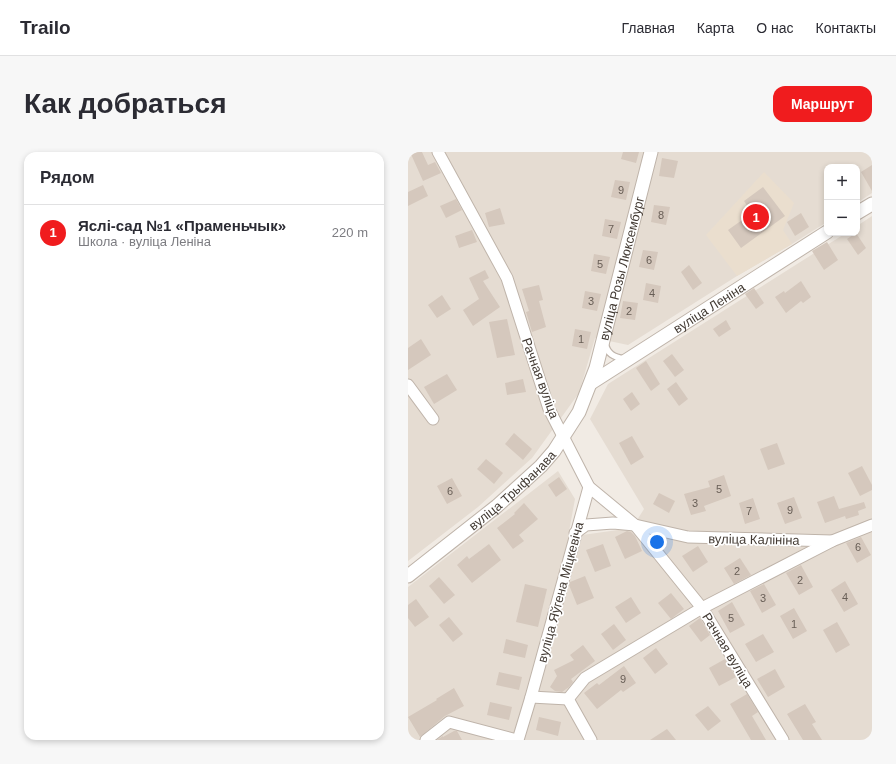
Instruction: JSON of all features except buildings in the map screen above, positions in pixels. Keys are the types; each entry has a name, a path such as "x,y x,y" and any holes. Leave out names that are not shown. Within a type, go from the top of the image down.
{"street":[{"name":"Рачная вуліца","path":"438,152 508,278 549,409 589,487 635,525 702,608 783,740"},
{"name":"вуліца Розы Люксембург","path":"591,383 604,338 651,152"},
{"path":"860,211 872,204"},
{"name":"вуліца Леніна","path":"591,383 824,234"},
{"name":"вуліца Трыфанава","path":"408,576 496,506 541,466 563,437 579,412 591,383"},
{"path":"408,385 433,418"},
{"name":"вуліца Яўгена Міцкевіча","path":"517,740 531,697 575,532 589,487"},
{"name":"вуліца Калініна","path":"575,532 586,525 613,522 635,525 688,537 832,540 872,525"},
{"path":"568,699 585,678 702,608 832,540"},
{"path":"531,697 568,699"},
{"path":"568,699 591,740"},
{"path":"426,740 449,722 517,740"}],"lane":[{"path":"604,338 606,348 610,354 617,358 629,359"}],"shaded area":[{"path":"408,152 872,152 872,193 860,201 860,164 824,164 824,224 737,276 628,345 595,338 579,393 532,458 478,507 408,561"},
{"path":"764,172 794,203 783,230 792,244 737,276 706,235"},
{"path":"872,216 872,740 408,740 408,587 558,471 575,499 568,537 632,528 644,509 590,419 608,384 841,236 860,236 860,224"}],"place":[{"name":"Яслі-сад №1 «Праменьчык»","path":"756,217"}]}
